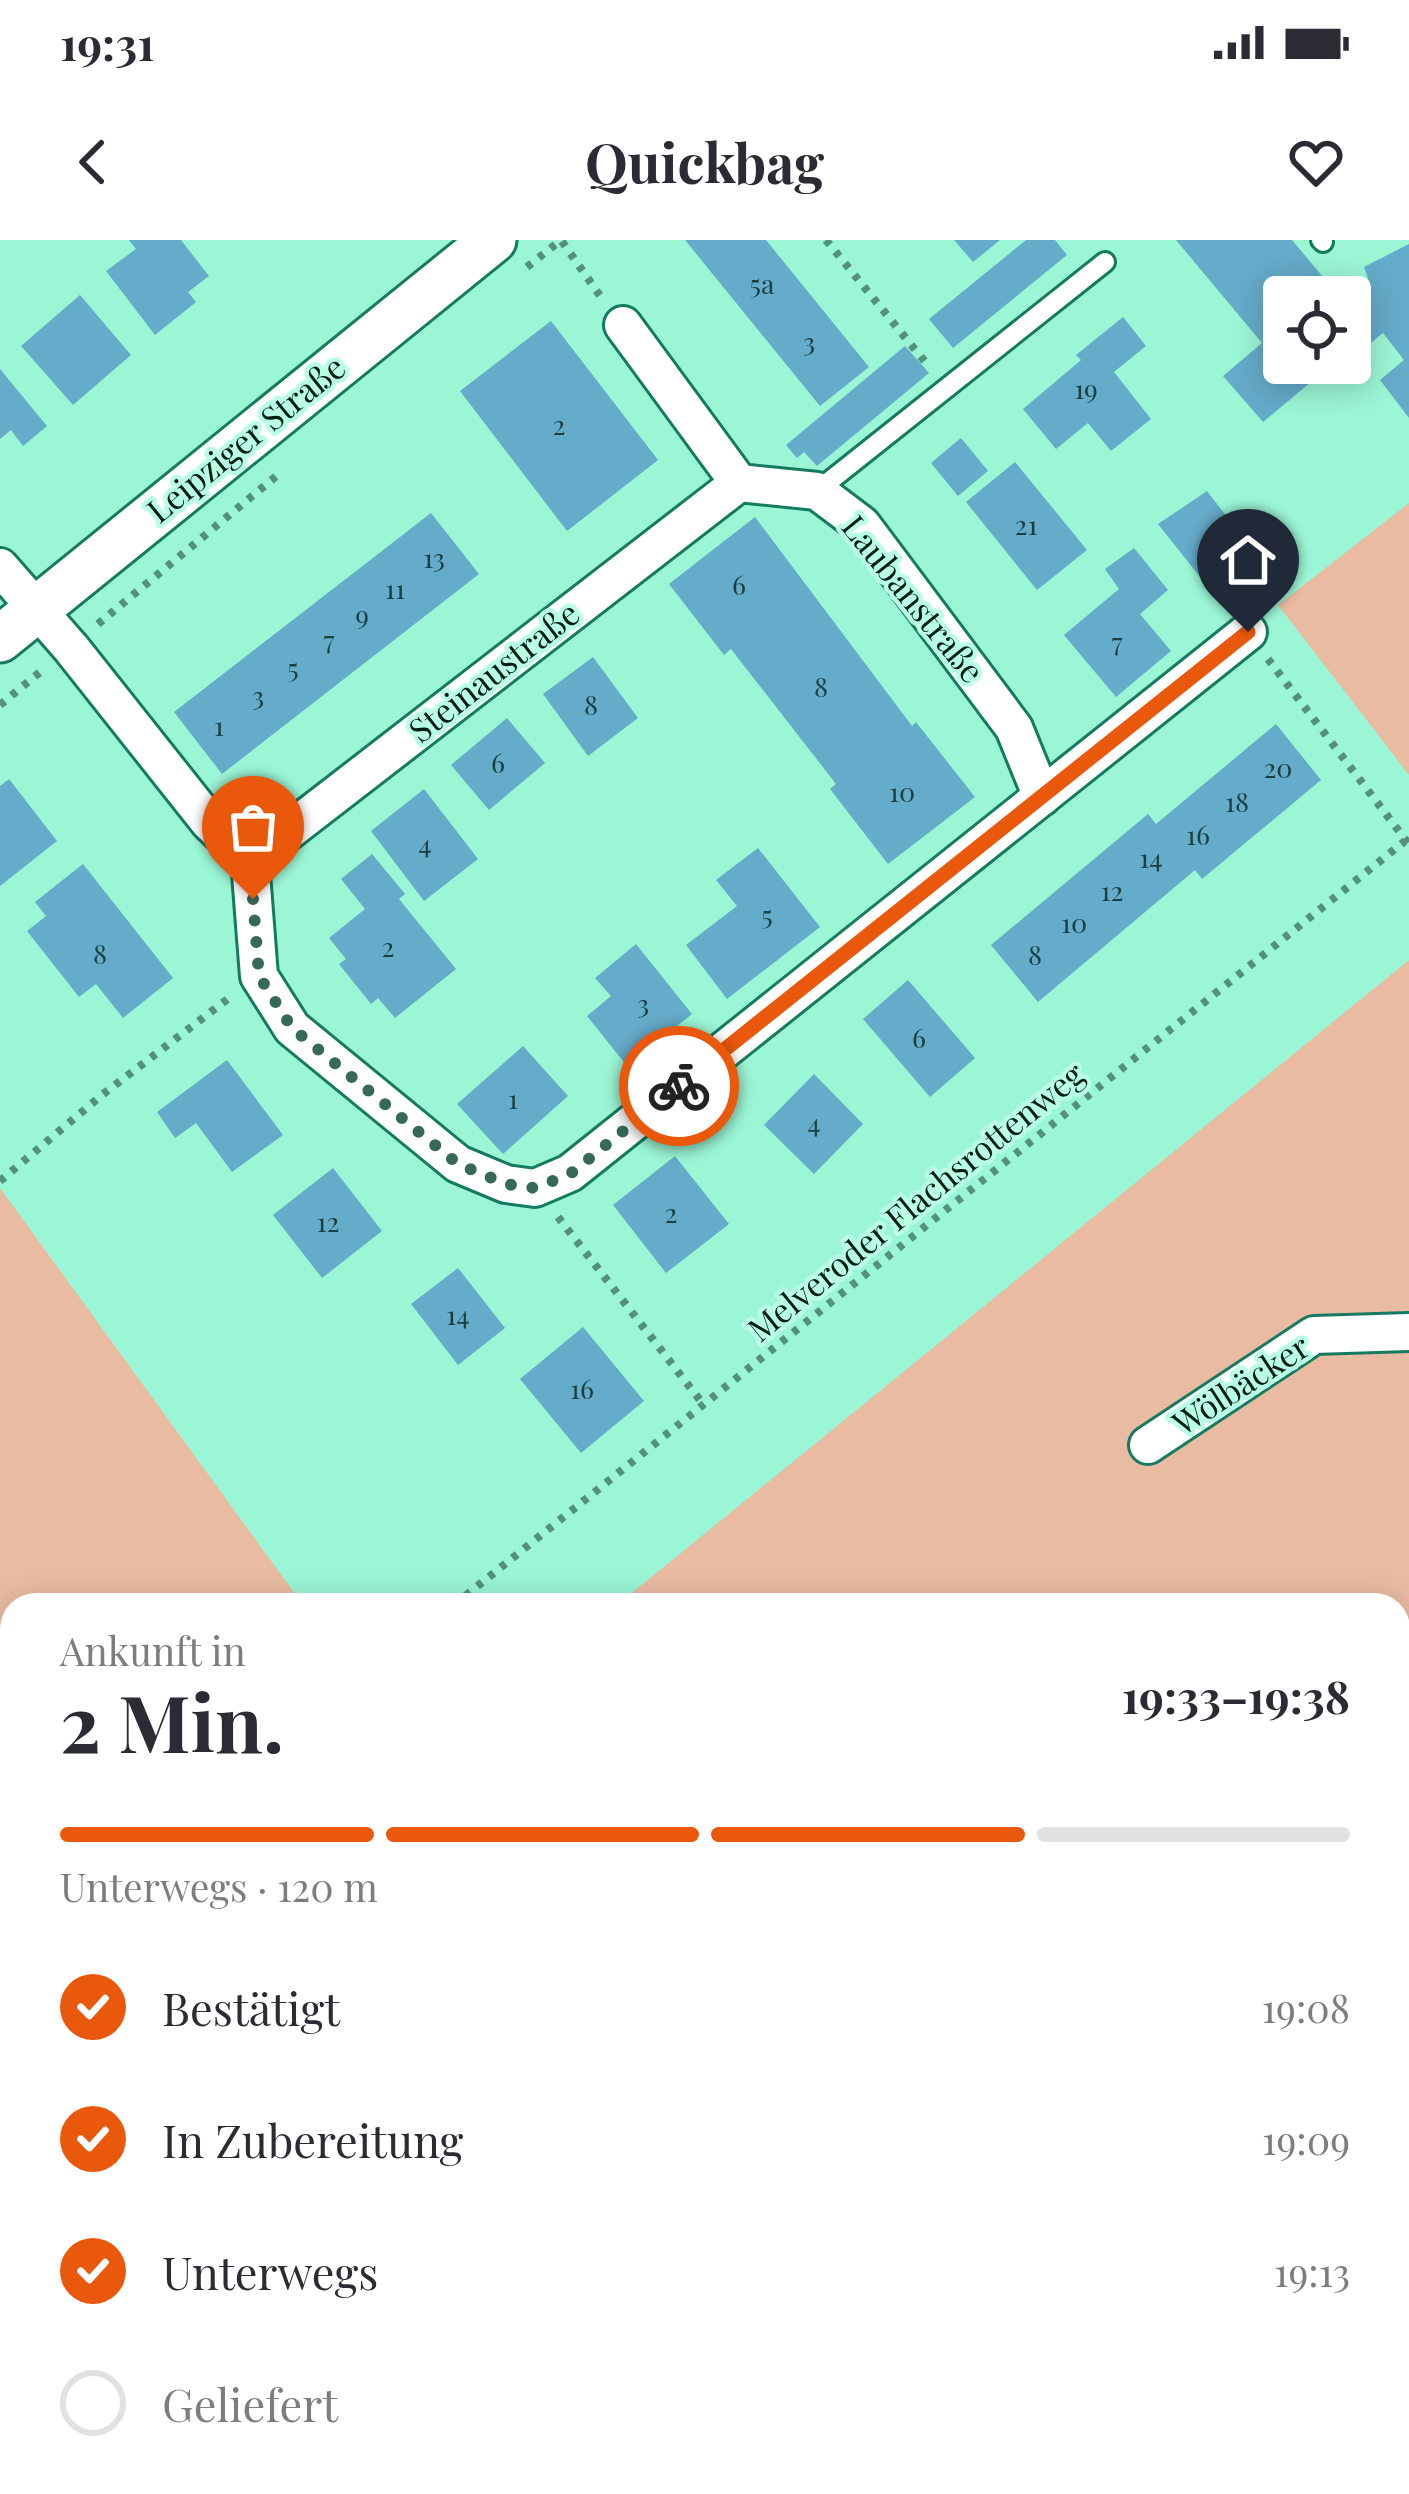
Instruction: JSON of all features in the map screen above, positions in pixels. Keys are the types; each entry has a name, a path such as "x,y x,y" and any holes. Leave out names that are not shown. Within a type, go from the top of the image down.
{"street":[{"name":"Leipziger Straße","path":"0,639 493,240"},
{"path":"622,325 739,483"},
{"name":"Laubanstraße","path":"739,483 817,490 862,525 1014,728 1042,797"},
{"name":"Steinaustraße","path":"250,861 739,483"},
{"path":"0,567 209,822 250,861 259,976 292,1028 458,1164 520,1186 570,1174 1248,632"},
{"name":"Wölbäcker","path":"1148,1445 1313,1335 1409,1332"}],"lane":[{"path":"817,490 1105,262"}],"path":[{"path":"561,240 622,325"},
{"path":"826,240 946,388"},
{"path":"1248,632 1407,843"},
{"name":"Melveroder Flachsrottenweg","path":"469,1593 1407,843"},
{"path":"0,1180 102,1094 259,976"},
{"path":"520,1186 703,1404"}],"shaded area":[{"path":"1409,503 1409,775 1278,605"},
{"path":"1409,960 1409,1593 632,1593"},
{"path":"0,1188 294,1593 0,1593"}],"building":[{"path":"129,240 181,240 209,276 188,292 196,302 155,335 106,271 136,249"},
{"path":"685,240 766,240 869,367 820,406"},
{"path":"954,240 1000,240 973,262"},
{"path":"1026,240 1055,240 1067,255 953,348 929,319"},
{"path":"1176,240 1292,240 1322,276 1263,276 1263,384 1309,384 1263,422 1223,376 1262,343"},
{"path":"1409,244 1409,418 1380,380 1404,360 1383,333 1371,343 1371,276 1364,267"},
{"path":"80,295 131,355 73,405 21,346"},
{"path":"1123,317 1146,346 1114,372 1151,419 1111,451 1088,423 1056,449 1023,409 1081,360 1076,355"},
{"path":"551,321 658,460 567,531 460,391"},
{"path":"905,346 929,373 817,466 804,452 797,458 786,445"},
{"path":"0,369 47,426 23,446 11,430 0,439"},
{"path":"961,438 988,471 958,496 931,463"},
{"path":"1015,462 1087,550 1037,590 966,502"},
{"path":"1207,491 1258,557 1235,575 1231,570 1208,587 1158,524"},
{"path":"431,513 479,574 222,774 174,712"},
{"path":"755,517 912,726 916,722 975,797 888,864 830,789 836,784 731,649 724,655 669,584"},
{"path":"1134,548 1168,590 1140,614 1171,651 1116,697 1064,635 1119,589 1105,569"},
{"path":"1286,558 1298,572 1255,607 1243,593"},
{"path":"593,657 638,718 588,756 543,694"},
{"path":"507,718 545,763 489,810 451,765"},
{"path":"1276,724 1321,780 1202,879 1195,870 1038,1002 991,945 1148,814 1156,824"},
{"path":"9,779 57,841 0,886 0,786"},
{"path":"424,789 478,859 424,901 371,831"},
{"path":"758,848 820,927 727,999 686,945 737,906 716,880"},
{"path":"372,854 405,894 399,899 456,969 395,1018 378,998 371,1004 339,964 346,959 329,938 365,909 341,879"},
{"path":"83,864 173,978 123,1018 96,984 79,997 27,931 46,916 35,902"},
{"path":"636,944 692,1014 627,1066 587,1016 611,996 595,978"},
{"path":"908,980 975,1058 930,1097 863,1019"},
{"path":"523,1046 568,1096 503,1154 457,1104"},
{"path":"227,1060 283,1135 232,1172 196,1123 175,1138 157,1112"},
{"path":"814,1074 863,1124 814,1174 764,1125"},
{"path":"675,1156 729,1224 666,1273 613,1205"},
{"path":"333,1168 382,1231 322,1278 273,1215"},
{"path":"458,1268 505,1328 458,1365 411,1304"},
{"path":"583,1327 644,1401 581,1453 520,1379"}],"way so far":[{"path":"253,899 259,976 292,1028 458,1164 506,1184 535,1188 570,1174 679,1086"}],"route":[{"path":"679,1086 1248,632"}]}
